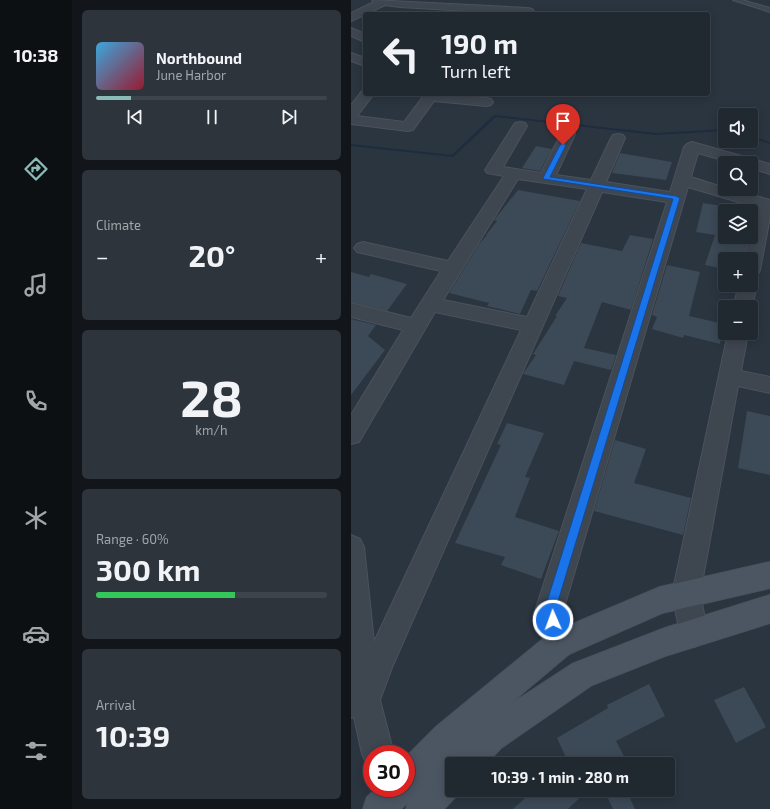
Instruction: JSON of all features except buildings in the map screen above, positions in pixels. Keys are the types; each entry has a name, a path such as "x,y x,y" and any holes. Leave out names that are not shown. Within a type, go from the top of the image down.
{"street":[{"path":"364,12 382,0 429,6 461,4 528,12 533,0"},
{"path":"351,32 363,37"},
{"path":"351,58 363,61"},
{"path":"351,113 365,96"},
{"path":"351,120 408,127 430,96"},
{"path":"439,96 486,102"},
{"path":"520,126 493,170 596,186 679,189 767,205 758,261"},
{"path":"546,178 569,134"},
{"path":"358,701 383,653 618,138"},
{"path":"559,644 551,608 692,147 725,156"},
{"path":"758,165 770,169"},
{"path":"351,435 357,414 431,304 514,173"},
{"path":"363,248 453,268"},
{"path":"431,304 532,325"},
{"path":"351,310 416,326"},
{"path":"694,633 687,594 737,340"},
{"path":"729,376 770,385"},
{"path":"352,559 358,701 375,745"},
{"path":"415,771 448,737 559,644 661,600 770,575"},
{"path":"471,757 490,737 581,674 665,642 770,609"},
{"path":"422,809 445,784"}],"lane":[{"path":"736,0 770,10"}],"waterway":[{"path":"351,145 453,156 495,116 656,134 718,130"},
{"path":"758,139 770,143"}],"route":[{"path":"553,620 551,608 676,198 546,178 563,145"}]}
